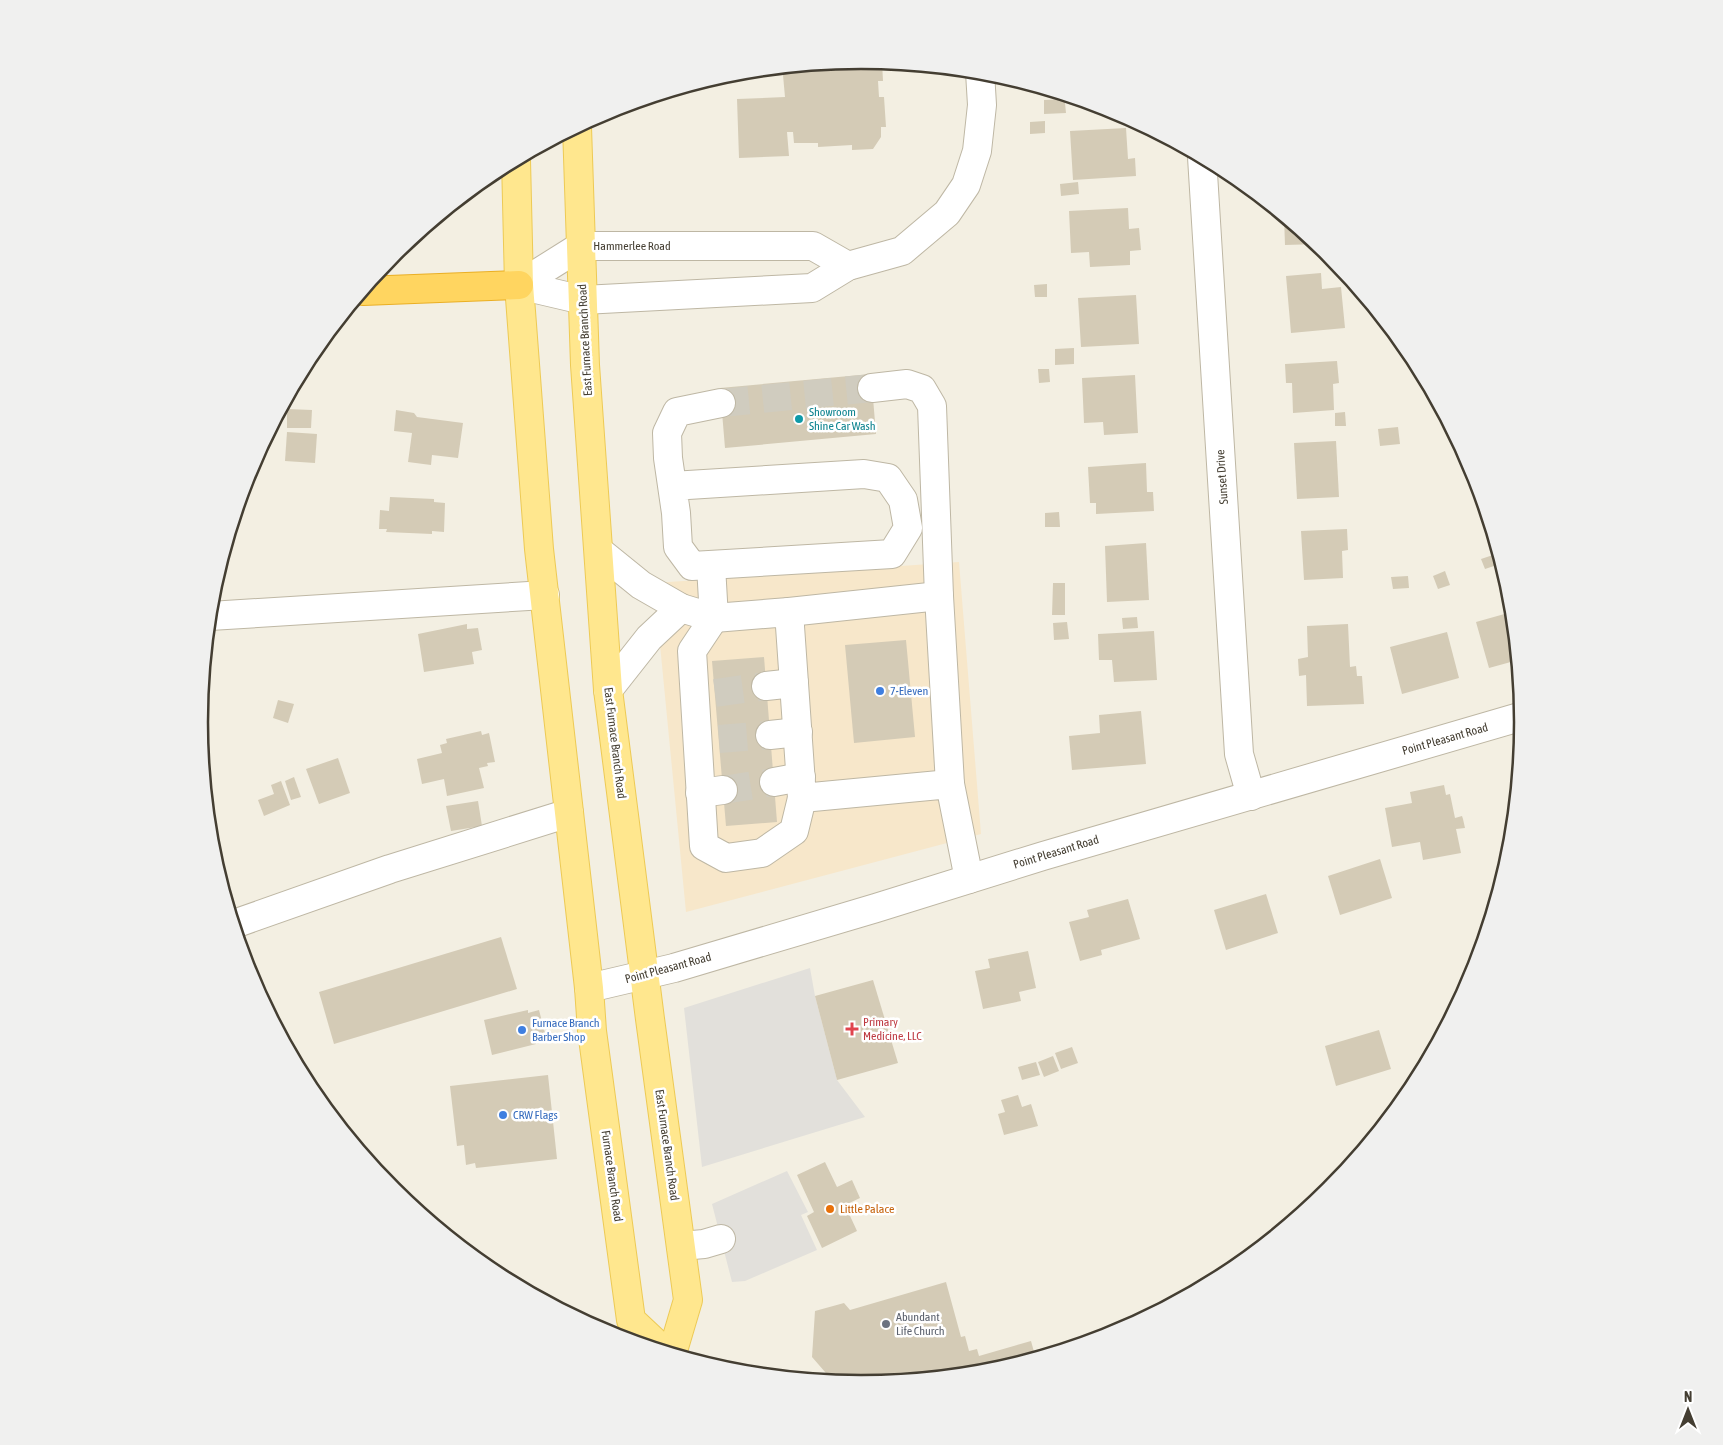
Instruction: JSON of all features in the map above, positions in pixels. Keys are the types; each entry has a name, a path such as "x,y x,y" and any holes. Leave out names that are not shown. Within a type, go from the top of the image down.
{"highway":[{"path":"370,291 519,285"}],"main road":[{"name":"East Furnace Branch Road","path":"577,134 586,365 608,690 688,1300 674,1349"},
{"path":"516,168 519,285 538,530 589,988"},
{"name":"Furnace Branch Road","path":"589,988 592,1030 631,1320 655,1343"}],"street":[{"path":"519,285 583,300 812,288 848,266 902,251 947,213 966,185 977,151 982,105 980,80"},
{"name":"Sunset Drive","path":"1202,165 1239,754 1251,796"},
{"name":"Hammerlee Road","path":"519,285 581,246 813,246 848,266"},
{"path":"872,388 907,384 922,389 932,406 939,596 950,784 969,879"},
{"path":"672,486 864,474 888,478 903,500 908,528 892,554 692,566 678,546 676,513 672,486 668,458 667,433 677,412 721,403"},
{"path":"599,551 641,585 681,608 714,618 939,596"},
{"path":"711,566 714,618 692,651 705,694 712,792 704,846 726,858 762,853 794,831 802,787 789,612"},
{"path":"217,616 545,595"},
{"path":"608,690 648,638 681,608"},
{"path":"766,686 794,682"},
{"name":"Point Pleasant Road","path":"589,988 674,968 1043,856 1515,718"},
{"path":"770,734 798,732"},
{"path":"774,782 802,787 950,784"},
{"path":"239,922 390,868 569,813"},
{"path":"681,1246 704,1244 721,1239"}],"shaded area":[{"path":"959,562 981,834 686,912 654,583"},
{"path":"810,968 815,996 837,1080 865,1117 702,1167 684,1008"},
{"path":"787,1171 808,1212 801,1215 817,1250 745,1281 732,1282 712,1204"}],"building":[{"path":"882,69 883,81 878,81 879,97 884,97 886,127 881,127 881,137 873,149 852,150 852,145 818,147 818,143 794,143 793,132 787,132 789,156 739,158 737,99 785,97 783,75 769,76 819,70"},
{"path":"1059,99 1071,103 1065,103 1066,113 1044,114 1044,100"},
{"path":"1045,121 1045,133 1030,134 1030,122"},
{"path":"1126,128 1128,159 1135,158 1136,176 1073,180 1070,131"},
{"path":"1078,182 1079,194 1061,196 1060,184"},
{"path":"1128,208 1129,229 1139,228 1141,250 1130,251 1130,265 1090,267 1089,252 1071,253 1069,211"},
{"path":"1284,224 1307,244 1285,245"},
{"path":"1321,273 1322,289 1341,287 1345,328 1291,333 1286,276"},
{"path":"1047,284 1047,297 1035,297 1034,285"},
{"path":"1136,295 1139,344 1081,347 1078,298"},
{"path":"1074,348 1074,364 1055,365 1055,349"},
{"path":"1337,361 1339,383 1333,384 1334,410 1293,413 1292,383 1286,383 1285,364"},
{"path":"1038,369 1049,369 1050,382 1039,383"},
{"name":"Showroom Shine Car Wash","path":"871,374 876,434 725,448 720,388"},
{"path":"1135,375 1138,433 1104,435 1103,422 1084,423 1082,378"},
{"path":"288,409 312,410 311,428 287,428"},
{"path":"396,410 414,413 417,417 463,423 458,458 432,455 431,465 408,462 412,433 394,431"},
{"path":"1345,412 1346,426 1335,426 1335,413"},
{"path":"1398,427 1400,444 1380,446 1378,429"},
{"path":"287,432 317,434 315,463 285,461"},
{"path":"1336,441 1339,497 1297,499 1294,443"},
{"path":"1146,463 1147,492 1153,492 1154,511 1096,514 1096,503 1090,503 1088,467"},
{"path":"390,497 434,499 434,502 445,503 444,532 432,531 432,534 386,532 387,529 379,529 380,510 389,511"},
{"path":"1059,512 1060,527 1045,527 1045,513"},
{"path":"1347,529 1348,550 1342,551 1343,578 1304,580 1301,531"},
{"path":"1146,543 1149,600 1107,602 1105,546"},
{"path":"1493,555 1496,565 1485,569 1481,559"},
{"path":"1445,571 1450,585 1438,589 1433,576"},
{"path":"1408,576 1409,588 1393,589 1391,577"},
{"path":"1053,583 1065,583 1065,615 1052,615"},
{"path":"1506,614 1512,662 1489,668 1476,622"},
{"path":"1137,617 1138,628 1123,629 1122,618"},
{"path":"1067,622 1069,639 1054,640 1053,623"},
{"path":"467,624 467,629 478,628 482,650 472,652 474,664 424,672 418,634"},
{"path":"1348,624 1350,667 1356,666 1357,676 1362,676 1364,704 1307,706 1306,675 1299,676 1298,659 1308,657 1307,626"},
{"path":"1154,631 1157,680 1114,682 1112,660 1099,660 1098,634"},
{"path":"1447,632 1459,678 1402,694 1390,647"},
{"name":"7-Eleven","path":"906,640 915,737 854,743 845,645"},
{"path":"764,657 777,822 726,826 712,661"},
{"path":"278,700 294,704 288,723 273,718"},
{"path":"1141,711 1146,764 1072,770 1069,736 1100,733 1099,715"},
{"path":"481,731 482,735 489,733 495,762 487,763 488,766 479,768 484,788 447,796 444,779 422,784 417,759 442,753 440,745 447,743 446,739"},
{"path":"338,758 350,793 319,804 306,769"},
{"path":"294,777 301,797 291,800 285,781"},
{"path":"281,781 290,805 264,816 258,800 274,794 271,785"},
{"path":"1444,785 1446,795 1450,794 1455,818 1462,816 1463,819 1465,828 1456,829 1461,853 1423,860 1420,842 1392,847 1385,808 1412,803 1410,792"},
{"path":"478,801 482,826 451,831 446,806"},
{"path":"1380,859 1392,898 1340,915 1328,876"},
{"path":"1266,894 1278,933 1226,950 1214,910"},
{"path":"1128,899 1140,939 1101,950 1102,955 1080,961 1069,922 1089,917 1087,910"},
{"path":"501,937 517,989 334,1044 319,992"},
{"path":"1028,951 1036,988 1019,992 1021,1001 983,1009 975,971 990,968 988,959"},
{"path":"873,980 898,1063 837,1080 815,996"},
{"path":"528,1010 528,1013 539,1010 546,1037 535,1040 536,1044 492,1055 484,1020"},
{"path":"1379,1030 1391,1069 1336,1086 1325,1046"},
{"path":"1072,1047 1078,1063 1061,1069 1055,1053"},
{"path":"1053,1056 1059,1071 1044,1077 1038,1062"},
{"path":"1036,1062 1040,1075 1022,1080 1018,1067"},
{"name":"CRW Flags","path":"548,1075 557,1159 476,1168 475,1163 466,1165 464,1145 457,1146 450,1086"},
{"path":"1018,1095 1022,1107 1031,1104 1038,1126 1004,1135 998,1114 1005,1112 1001,1100"},
{"name":"Little Palace","path":"825,1162 837,1187 852,1180 860,1198 845,1205 857,1231 822,1248 807,1216 814,1212 797,1175"},
{"name":"Abundant Life Church","path":"946,1282 961,1337 965,1336 969,1351 977,1349 979,1356 1031,1341 1034,1353 989,1364 947,1371 904,1375 828,1375 812,1357 815,1311 844,1303 850,1310"}],"tunnel":[{"path":"721,403 872,388"},
{"path":"715,693 766,686"},
{"path":"719,739 770,735"},
{"path":"723,790 774,782"}],"place":[{"name":"Showroom Shine Car Wash","path":"799,419"},
{"name":"7-Eleven","path":"880,691"},
{"name":"Primary Medicine, LLC","path":"852,1029"},
{"name":"Furnace Branch Barber Shop","path":"522,1030"},
{"name":"CRW Flags","path":"503,1115"},
{"name":"Little Palace","path":"830,1209"},
{"name":"Abundant Life Church","path":"886,1324"}]}
